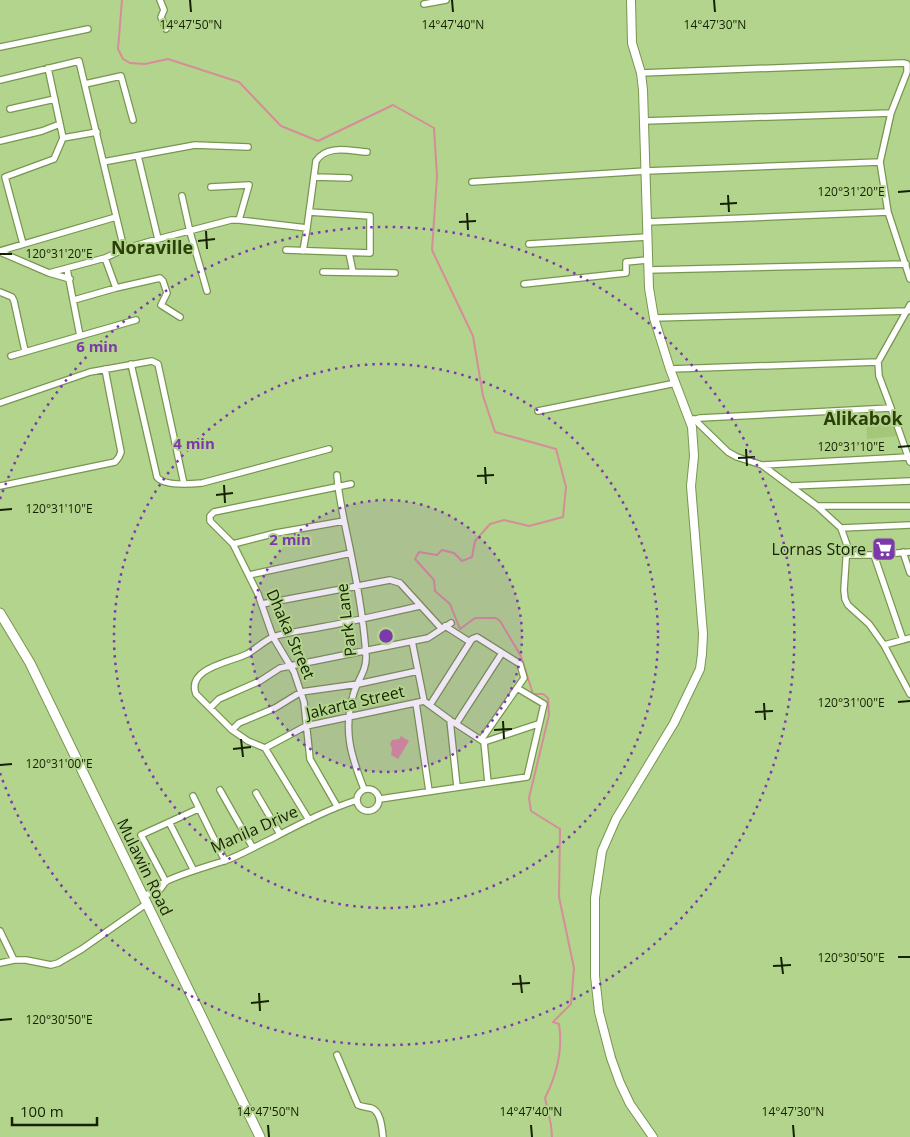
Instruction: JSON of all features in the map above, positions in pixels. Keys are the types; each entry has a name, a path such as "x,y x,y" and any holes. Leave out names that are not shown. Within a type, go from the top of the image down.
{"main road":[{"name":"Mulawin Road","path":"0,612 30,663 260,1137"}],"street":[{"path":"160,0 164,10 161,17 166,29"},
{"path":"424,4 446,0"},
{"path":"631,0 632,43 641,73 646,171 647,260 654,318 670,368 693,421 694,440 691,486 703,634 700,669 674,722 616,820 602,851 595,898 595,976 602,1021 611,1058 620,1084 630,1104 653,1137"},
{"path":"0,47 88,29"},
{"path":"0,80 79,61 124,249"},
{"path":"641,73 907,64 907,72 891,113 880,162 888,212 910,279"},
{"path":"23,244 2,177 54,159 63,138 48,68"},
{"path":"85,84 121,76 133,120"},
{"path":"10,109 55,99"},
{"path":"644,122 891,113"},
{"path":"0,141 48,129 60,124"},
{"path":"63,138 97,132"},
{"path":"103,162 195,145 248,147"},
{"path":"303,251 316,161 325,152 336,150 367,152"},
{"path":"138,156 158,240"},
{"path":"472,182 646,171 880,162"},
{"path":"314,177 348,178"},
{"path":"211,186 249,182 239,220"},
{"path":"182,196 207,291"},
{"path":"286,250 370,253 370,216 309,212"},
{"path":"647,222 888,212"},
{"path":"0,251 116,217"},
{"path":"49,273 105,258 124,249 231,220 307,228"},
{"path":"528,244 646,237"},
{"path":"0,251 49,273 70,280"},
{"path":"349,253 353,272"},
{"path":"105,258 116,288"},
{"path":"524,284 626,273 626,262 647,260"},
{"path":"648,270 906,264"},
{"path":"68,269 80,336"},
{"path":"323,272 395,273"},
{"path":"74,300 160,278 167,293 161,305 180,316"},
{"path":"0,292 12,297 14,301 25,351"},
{"path":"654,318 909,308"},
{"path":"762,465 909,459 879,376 878,362 909,308"},
{"path":"11,356 136,320"},
{"path":"0,403 90,372 152,360 158,364 184,484"},
{"path":"670,368 878,362"},
{"path":"131,364 157,477 162,482 202,483 329,449"},
{"path":"0,486 115,462 122,452 105,369"},
{"path":"538,411 676,383"},
{"path":"693,421 891,408"},
{"path":"693,421 728,452 762,465 817,506 841,528 847,544 845,599 848,605 869,624 884,645 910,694"},
{"name":"Park Lane","path":"337,475 363,619 366,660 363,674 353,694 348,716 351,752 364,789"},
{"path":"791,486 910,480"},
{"path":"338,487 351,484"},
{"name":"Dhaka Street","path":"336,806 310,759 304,702 294,672 273,637 262,604 249,575 232,544 210,521 210,516 214,512 338,487"},
{"path":"817,506 910,506"},
{"path":"232,544 276,533 344,521"},
{"path":"841,528 910,525"},
{"path":"902,552 910,573"},
{"path":"847,556 910,552"},
{"path":"249,575 351,553"},
{"path":"874,555 907,639 884,645"},
{"path":"262,604 395,580 400,582 420,606 470,642"},
{"path":"309,820 265,748 248,741 232,730 196,694 194,688 195,680 214,666 246,654 273,637 420,606"},
{"path":"211,707 219,699 290,665 428,638 446,626"},
{"path":"427,703 472,639 477,637 520,664 524,678 482,741 488,782"},
{"name":"Jakarta Street","path":"412,641 427,703"},
{"path":"456,724 502,653"},
{"path":"232,730 239,723 275,708 301,692 358,684 418,671"},
{"path":"380,799 527,777 544,704 517,688"},
{"path":"416,703 428,791"},
{"name":"Jakarta Street","path":"265,748 306,726 416,703 427,703 482,741"},
{"path":"450,720 457,787"},
{"path":"482,741 538,724"},
{"path":"364,789 374,790 380,799 378,806 369,811 359,807 357,800 359,793 364,789"},
{"path":"220,790 253,848"},
{"path":"256,793 280,834"},
{"path":"193,796 224,860"},
{"name":"Manila Drive","path":"14,960 26,960 51,965 58,963 82,949 144,901 153,887 194,869 224,860 253,848 336,806 357,800"},
{"path":"165,883 141,835 198,808"},
{"path":"169,822 194,869"},
{"path":"0,931 14,960 0,964"},
{"path":"337,1055 358,1105 372,1108 376,1112 381,1123 383,1137"}],"shaded area":[{"path":"893,414 900,436 867,439 866,415"},
{"path":"401,736 409,741 398,759 391,755 392,749 390,744 392,740 399,739"}],"waterway":[{"path":"122,0 118,49 123,59 130,63 145,64 168,59 239,82 281,126 318,141 393,105 434,128 437,176 432,250 473,336 483,396 495,432 556,449 566,487 563,517 529,526 504,520 490,524 475,541 472,557 462,561 454,553 442,550 437,555 419,552 415,559 434,580 435,591 450,604 460,629 475,618 496,618 500,621 521,656 533,694 543,694 548,698 549,715 529,798 531,811 560,829 559,897 574,968 571,1004 553,1022 559,1024 559,1053 555,1072 545,1098 552,1137"}],"place":[{"name":"Lornas Store","path":"884,549"}],"district":[{"name":"Noraville","path":"152,247"},
{"name":"Alikabok","path":"863,418"}]}
